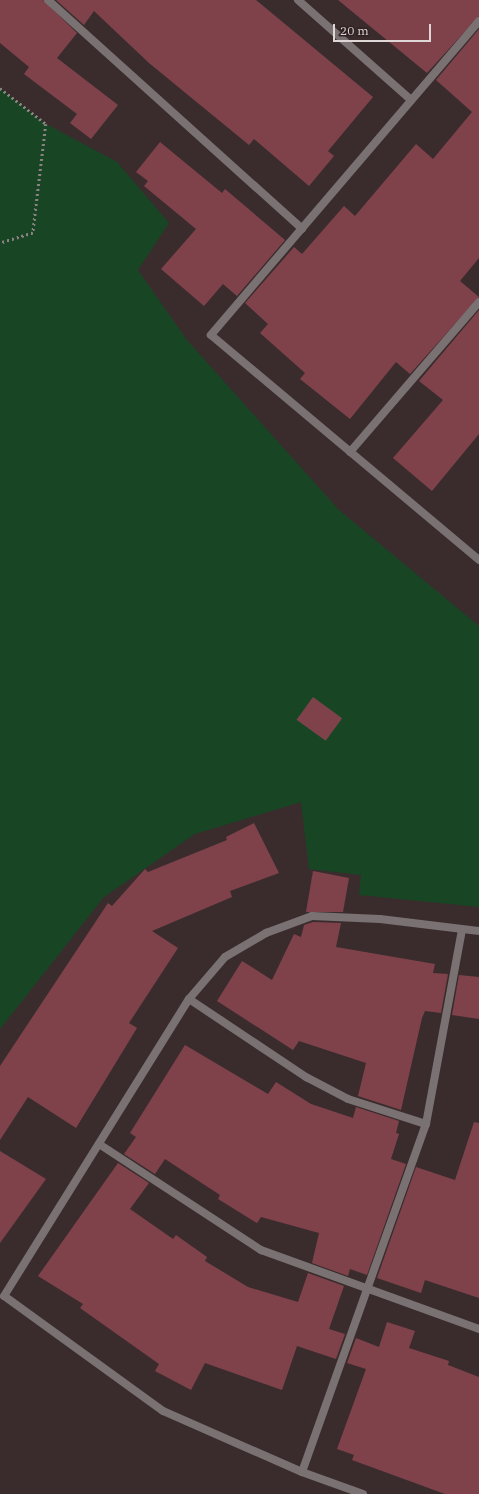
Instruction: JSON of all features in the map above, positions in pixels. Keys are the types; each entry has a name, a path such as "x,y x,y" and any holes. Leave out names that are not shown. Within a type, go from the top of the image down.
{"street":[{"path":"48,0 302,229"},
{"path":"298,0 411,100"},
{"path":"479,20 212,335 479,560"},
{"path":"350,452 479,302"},
{"path":"363,1494 302,1472 163,1411 4,1296 189,999 225,957 266,933 312,916 380,919 479,931"},
{"path":"302,1472 426,1124 462,930"},
{"path":"189,999 306,1077 348,1099 426,1124"},
{"path":"99,1144 261,1250 479,1329"}],"path":[{"path":"0,88 46,124 33,232 0,243"}],"green space":[{"path":"0,88 46,124 117,162 169,223 138,270 187,340 339,510 479,626 479,907 359,895 361,875 309,869 301,802 195,834 104,897 0,1029"}],"building":[{"path":"0,0 43,0 77,33 57,58 118,105 91,139 70,123 77,114 24,74 29,67 0,43"},
{"path":"56,0 256,0 373,97 328,151 334,156 309,186 254,139 249,145 149,63 94,11 84,25"},
{"path":"338,0 479,0 479,16 427,73"},
{"path":"479,29 479,258 460,281 479,297 410,374 396,362 350,419 300,379 305,373 260,333 268,324 245,303 294,247 302,254 344,206 355,216 416,144 433,159 472,112 436,80"},
{"path":"160,142 222,193 225,189 285,240 237,296 223,284 204,306 161,269 196,229 144,186 148,181 136,172"},
{"path":"479,310 479,434 432,491 393,458 443,400 419,381"},
{"path":"313,697 342,718 326,741 297,720"},
{"path":"254,823 279,873 230,891 232,897 152,931 178,948 129,1023 137,1028 76,1128 28,1097 0,1140 0,1066 108,903 112,906 145,869 148,872 227,840 226,837"},
{"path":"313,871 349,878 343,912 306,912"},
{"path":"313,922 341,923 336,947 435,964 433,973 448,974 441,1013 425,1011 422,1018 401,1110 358,1096 366,1063 299,1041 293,1050 217,1001 242,961 272,980 294,934 301,937 304,925"},
{"path":"459,975 479,977 479,1019 452,1015"},
{"path":"185,1045 268,1094 276,1082 311,1104 353,1118 356,1107 399,1121 396,1133 399,1134 391,1159 406,1164 367,1275 350,1269 348,1276 312,1263 319,1233 261,1217 257,1223 218,1199 220,1195 165,1159 155,1174 124,1154 136,1137 130,1133"},
{"path":"474,1122 479,1123 479,1298 425,1280 421,1293 377,1278 416,1167 455,1180"},
{"path":"0,1151 46,1179 0,1243"},
{"path":"118,1163 149,1183 130,1209 173,1239 176,1235 207,1257 205,1261 248,1287 298,1302 308,1273 344,1286 329,1329 345,1334 336,1359 297,1346 282,1390 205,1363 191,1390 155,1371 159,1364 80,1308 83,1304 38,1276"},
{"path":"387,1322 415,1331 409,1348 449,1361 448,1365 479,1377 479,1494 445,1494 352,1460 354,1455 337,1449 366,1369 347,1363 356,1338 379,1347"}]}
